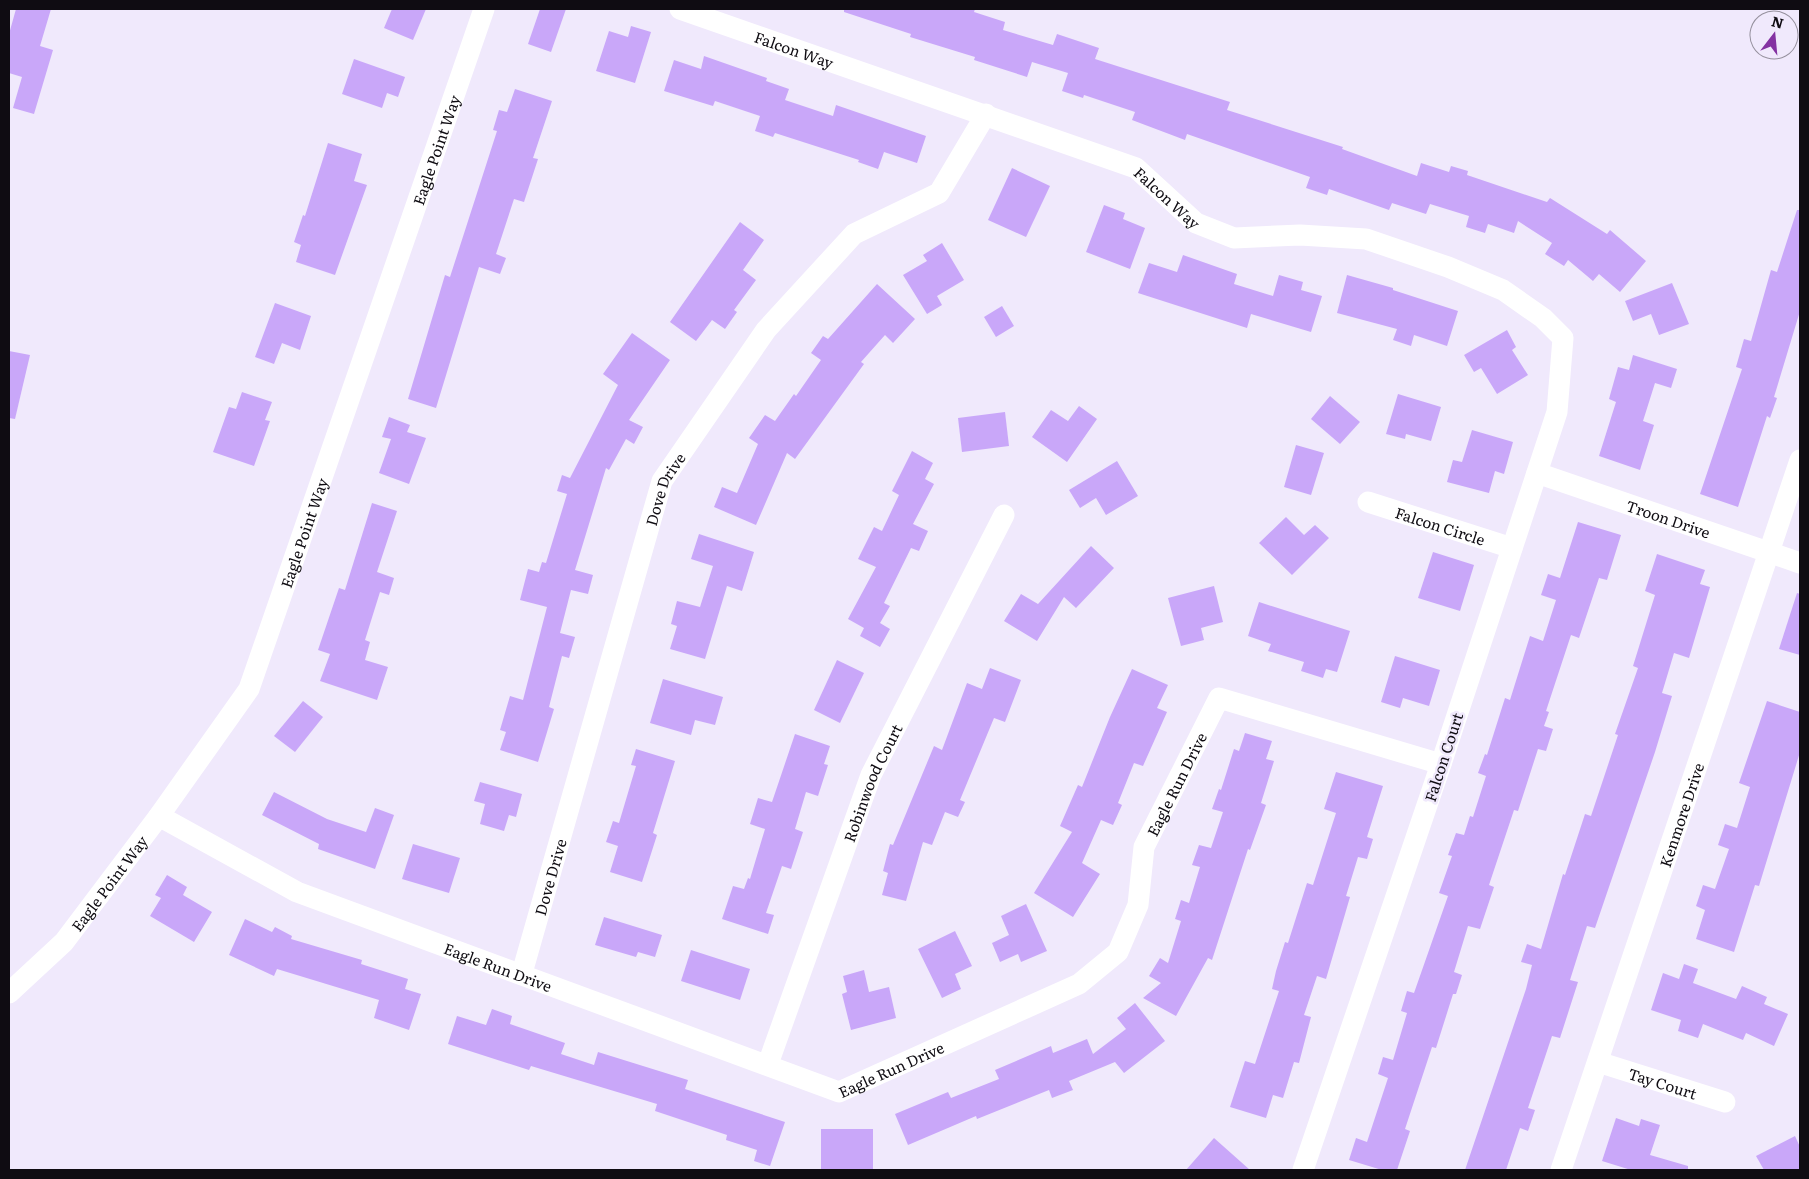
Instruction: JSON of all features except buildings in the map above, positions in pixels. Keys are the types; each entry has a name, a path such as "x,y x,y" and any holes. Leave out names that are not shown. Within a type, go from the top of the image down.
{"street":[{"name":"Eagle Point Way","path":"9,993 64,942 159,816 249,689 484,9"},
{"name":"Falcon Way","path":"680,9 986,114 1136,168 1196,223 1234,238 1300,235 1366,238 1448,267 1503,290 1543,318 1563,338"},
{"name":"Dove Drive","path":"522,973 662,481 766,330 854,234 939,193 986,114"},
{"name":"Falcon Court","path":"1302,1170 1441,764 1557,412 1563,338"},
{"name":"Kenmore Drive","path":"1561,1170 1800,460"},
{"name":"Troon Drive","path":"1537,473 1800,564"},
{"name":"Falcon Circle","path":"1368,502 1512,548"},
{"name":"Robinwood Court","path":"768,1064 872,775 1004,514"},
{"name":"Eagle Run Drive","path":"159,816 297,892 522,973 839,1092 1079,984 1118,952 1138,905 1144,847 1220,698 1441,764"},
{"name":"Tay Court","path":"1598,1062 1725,1102"}]}
